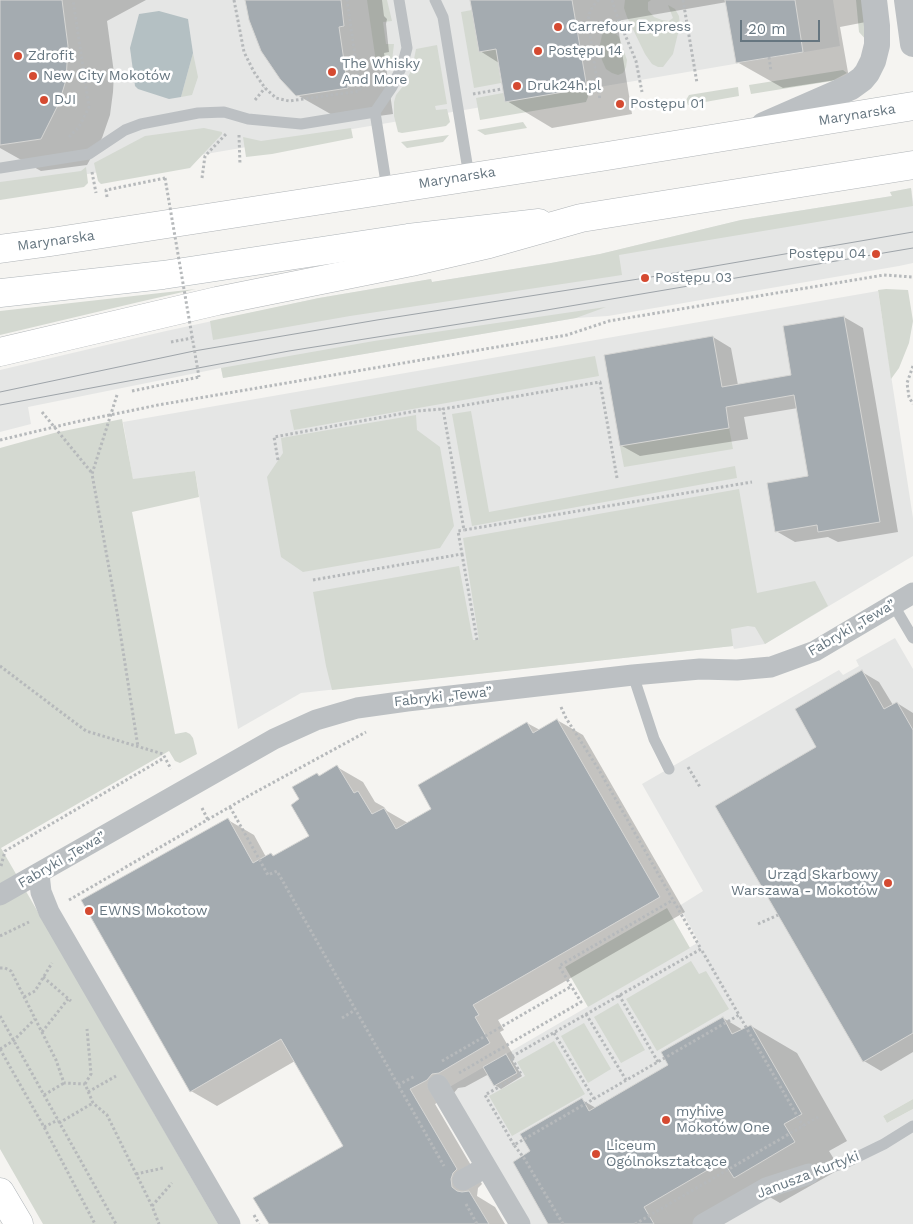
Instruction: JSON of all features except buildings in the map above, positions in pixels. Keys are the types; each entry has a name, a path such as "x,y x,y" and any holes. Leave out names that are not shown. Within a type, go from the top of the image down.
{"main road":[{"name":"Marynarska","path":"0,248 51,242 913,106"},
{"path":"0,293 163,274 408,238 581,218 913,165"},
{"path":"0,352 218,301 411,262 489,244 581,218"},
{"path":"0,1192 19,1224"}],"street":[{"path":"745,133 850,87 862,79 867,73 877,45 874,0"},
{"path":"906,0 913,44"},
{"name":"Fabryki „Tewa”","path":"0,895 274,739 316,720 357,708 384,704 633,675 700,669 737,670 771,667 815,651 913,593"},
{"path":"38,874 41,892 49,912 230,1224"},
{"path":"438,1085 520,1224"},
{"path":"458,1183 486,1167"},
{"name":"Janusza Kurtyki","path":"703,1224 766,1188 809,1174"}],"lane":[{"path":"387,189 375,112 392,87 402,66 407,48 399,0"},
{"path":"435,0 443,17 470,176"},
{"path":"0,168 89,154 125,130 141,124 198,113 224,112 248,118 301,124 375,112"},
{"path":"893,604 913,638"},
{"path":"633,675 654,738 668,769"},
{"name":"Janusza Kurtyki","path":"809,1174 845,1163 884,1144 913,1126"}],"path":[{"path":"59,138 69,137 79,127 89,107 72,0"},
{"path":"234,0 244,52 254,72 276,98 289,101 360,91 347,0"},
{"path":"599,0 589,14 588,22 600,100"},
{"path":"612,0 636,61 642,92"},
{"path":"683,0 697,83"},
{"path":"769,57 771,71"},
{"path":"472,94 502,88"},
{"path":"202,178 206,156 224,135"},
{"path":"238,136 240,165"},
{"path":"107,196 106,190 165,178 199,377 132,391"},
{"path":"94,182 96,193"},
{"path":"0,440 158,405 567,335 628,318 884,275 913,277"},
{"path":"913,366 907,383 909,397 913,404"},
{"path":"278,460 274,436 600,382 617,478"},
{"path":"117,395 92,474 117,612 138,747"},
{"path":"443,409 464,530"},
{"path":"42,412 92,474"},
{"path":"477,640 458,531 752,482"},
{"path":"313,580 462,554"},
{"path":"0,666 86,731 162,754 174,774"},
{"path":"560,705 804,1126"},
{"path":"0,936 49,912 230,807 370,730"},
{"path":"0,867 5,851 164,758"},
{"path":"684,760 700,788"},
{"path":"230,807 268,875 277,871 355,1010 458,1183 477,1224"},
{"path":"438,1085 581,1002 559,966 673,900"},
{"path":"758,924 778,914"},
{"path":"24,997 35,990 66,941"},
{"path":"562,1224 485,1095 521,1074 511,1057 701,948"},
{"path":"0,968 11,971 56,1060 64,1083"},
{"path":"43,977 73,1003"},
{"path":"486,1036 572,986"},
{"path":"618,995 658,1062"},
{"path":"42,1032 68,999"},
{"path":"342,1018 355,1010"},
{"path":"586,1014 626,1080"},
{"path":"514,1145 739,1015"},
{"path":"0,1016 115,1224"},
{"path":"35,1019 13,1041 0,1049 95,1224"},
{"path":"85,1084 91,1074 87,1020"},
{"path":"554,1033 594,1099"},
{"path":"88,1092 137,1064"},
{"path":"44,1095 64,1083 85,1084"},
{"path":"85,1084 93,1103 107,1115 159,1224"},
{"path":"44,1127 59,1122 93,1103"},
{"path":"635,1224 818,1118"},
{"path":"136,1174 163,1168"},
{"path":"152,1206 172,1183"}],"shaded area":[{"path":"0,0 833,0 840,46 0,189"},
{"path":"367,0 387,0 392,21 383,22 386,44 394,44 392,61 389,66 384,68 376,62"},
{"path":"625,0 651,0 648,2 648,10 654,17 662,20 669,21 673,18 668,5 675,9 679,16 680,25 673,54 663,67 652,64 645,54 627,17 624,8"},
{"path":"856,0 864,0 867,41 859,32"},
{"path":"472,10 479,52 496,49 501,83 474,88 461,12"},
{"path":"159,11 188,19 193,53 181,97 169,99 138,89 135,86 130,48 139,14"},
{"path":"607,31 613,31 619,37 627,60 623,73 618,75 606,69 602,60 600,45 602,35"},
{"path":"437,45 447,104 435,106 436,110 447,109 450,122 446,126 398,132 394,116 394,102 396,95 404,85 412,69 416,49"},
{"path":"193,53 198,77 192,95 181,97"},
{"path":"843,70 847,73 832,81 751,94 749,85"},
{"path":"738,87 739,96 688,105 686,100 689,95"},
{"path":"587,88 588,97 586,102 480,120 476,98 503,93 505,102"},
{"path":"523,122 527,128 485,135 477,130"},
{"path":"204,128 222,132 222,134 190,168 101,184 98,181 94,163 145,136"},
{"path":"351,128 353,138 272,154 246,157 243,137 261,141"},
{"path":"449,135 443,142 407,148 401,142"},
{"path":"86,167 88,183 84,187 0,200 0,182 81,171"},
{"path":"911,188 913,201 913,263 608,316 576,318 223,378 221,368 28,407 31,424 0,432 0,370 319,298 431,279 432,282 600,254 741,220 892,196 890,192"},
{"path":"911,188 913,206 619,255 622,275 350,316 213,340 210,321 319,298 431,279 432,282 600,254 741,220 892,196 890,192"},
{"path":"196,289 139,302 0,335 0,311"},
{"path":"878,290 908,290 913,321 909,343 899,368 891,379"},
{"path":"878,291 913,518 913,556 765,644 734,649 733,646 301,693 238,729 195,471 133,480 123,422"},
{"path":"606,307 576,318 223,378 221,368 374,341"},
{"path":"595,356 599,376 294,430 290,410"},
{"path":"471,411 489,512 735,466 737,478 472,526 452,414"},
{"path":"416,415 417,430 440,447 454,526 440,548 303,572 281,557 267,477 283,453 281,438"},
{"path":"122,419 133,479 195,471 199,497 132,512 175,734 186,732 190,734 193,738 197,754 180,763 175,761 169,751 1,848 218,1224 43,1224 0,1149 0,448 54,433"},
{"path":"729,428 733,449 624,467 620,446"},
{"path":"739,489 757,593 815,581 828,606 765,644 755,627 748,626 731,629 733,646 332,690 313,592 459,566 473,640 479,640 463,538"},
{"path":"895,638 913,669 913,1099 883,1116 887,1123 913,1109 913,1224 525,1224 446,1089 699,942 679,906 703,891 642,784 839,670 843,675 859,666 856,660"},
{"path":"667,908 690,948 588,1007 565,967"},
{"path":"691,961 699,974 706,971 729,1009 657,1051 626,999"},
{"path":"618,1003 645,1050 621,1063 594,1017"},
{"path":"584,1023 611,1069 588,1083 561,1036"},
{"path":"554,1041 585,1094 512,1136 489,1096 525,1076 517,1062"},
{"path":"913,1099 913,1109 887,1123 883,1116"}],"tram line":[{"path":"0,392 194,351 645,278 913,232"},
{"path":"0,405 289,351 529,313 913,248"}],"place":[{"name":"Carrefour Express","path":"558,27"},
{"name":"Postępu 14","path":"538,51"},
{"name":"Zdrofit","path":"18,56"},
{"name":"The Whisky And More","path":"332,72"},
{"name":"New City Mokotów","path":"33,76"},
{"name":"Druk24h.pl","path":"517,86"},
{"name":"DJI","path":"44,100"},
{"name":"Postępu 01","path":"620,104"},
{"name":"Postępu 04","path":"876,254"},
{"name":"Postępu 03","path":"645,278"},
{"name":"Urząd Skarbowy Warszawa - Mokotów","path":"888,883"},
{"name":"EWNS Mokotow","path":"89,911"},
{"name":"myhive Mokotów One","path":"666,1120"},
{"name":"Liceum Ogólnokształcące","path":"596,1154"}]}
